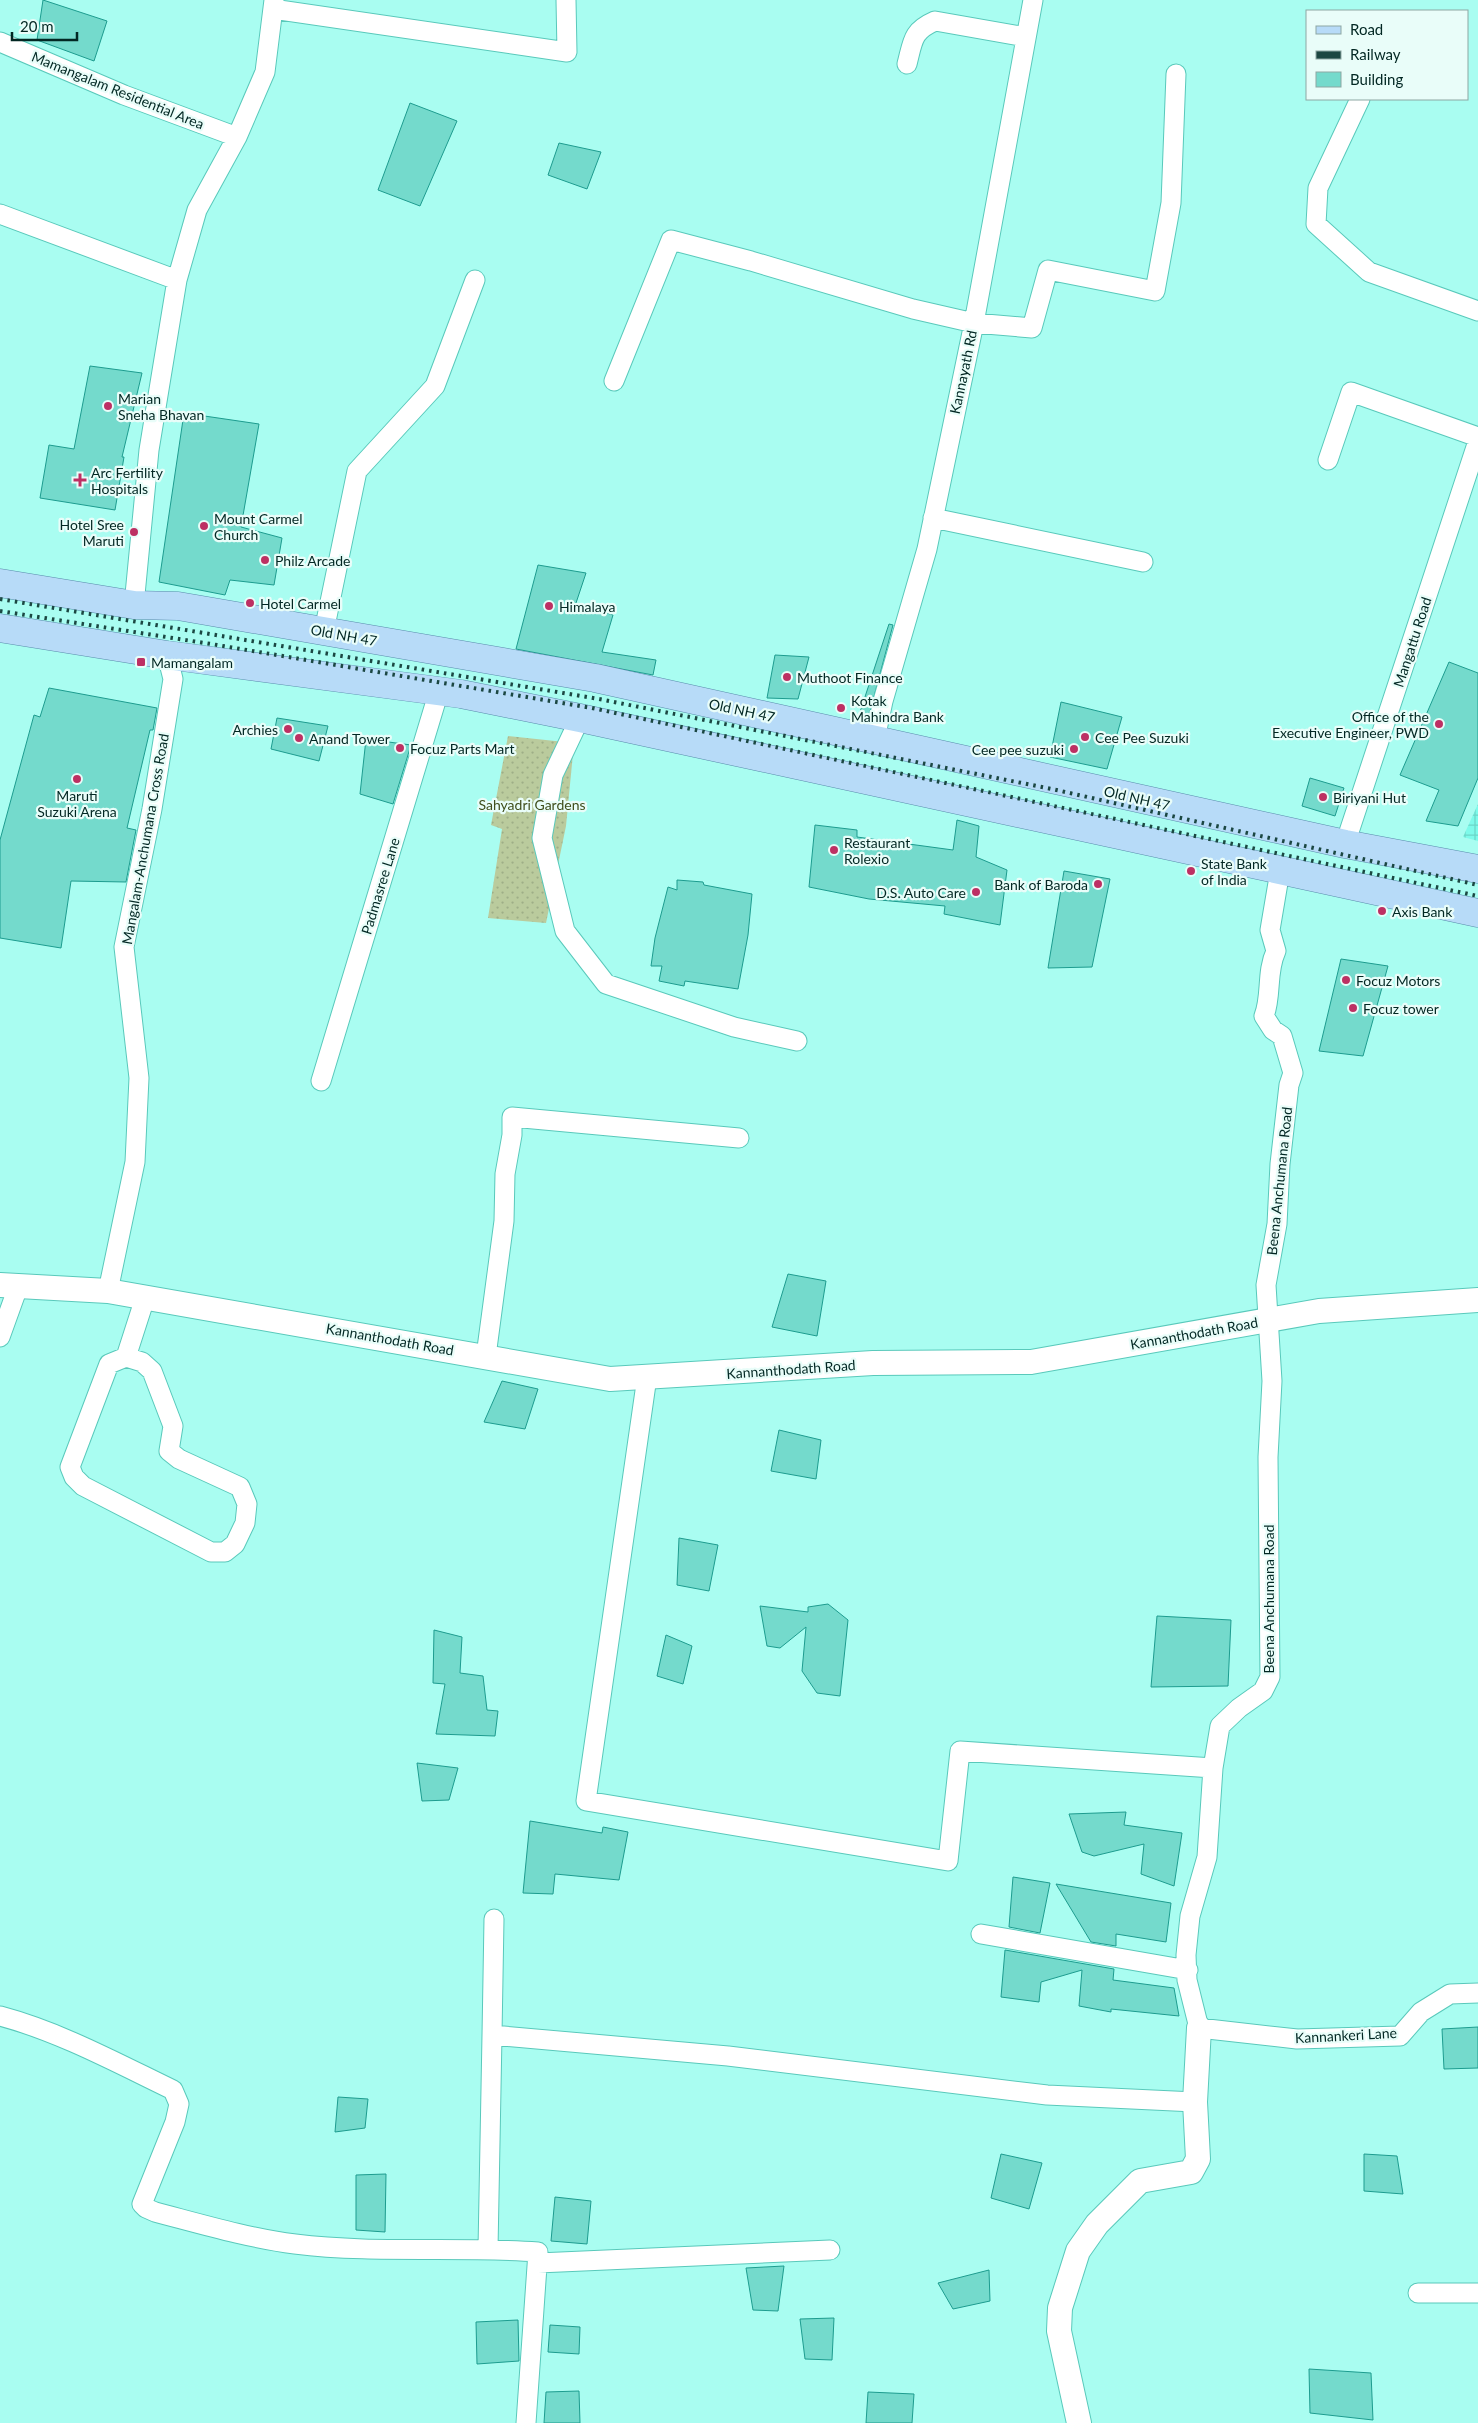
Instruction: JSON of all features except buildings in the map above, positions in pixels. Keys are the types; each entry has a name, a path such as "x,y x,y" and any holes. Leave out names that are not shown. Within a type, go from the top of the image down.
{"main road":[{"name":"Old NH 47","path":"0,583 134,604 178,606 594,678 1345,844 1478,869"},
{"path":"0,628 167,655 450,692 580,718 1478,913"},
{"path":"450,692 470,657"}],"street":[{"path":"134,604 149,450 177,280 197,210 237,137 266,72 273,5 567,52 566,0"},
{"name":"Kannayath Rd","path":"875,739 883,701 927,548 974,322 1032,0"},
{"path":"907,64 914,36 922,27 935,21 1026,37"},
{"name":"Mamangalam Residential Area","path":"0,42 124,95 237,137"},
{"path":"614,381 671,240 751,261 913,309 974,322 1032,328 1048,270 1155,292 1172,203 1176,74"},
{"path":"1360,100 1318,188 1316,224 1369,272 1478,311"},
{"path":"0,214 177,280"},
{"path":"324,632 357,471 435,386 475,280"},
{"path":"1328,460 1351,392 1478,437"},
{"name":"Mangattu Road","path":"1345,844 1478,441"},
{"path":"933,518 1143,562"},
{"name":"Mangalam-Anchumana Cross Road","path":"108,1291 135,1162 139,1078 124,947 152,809 173,679 167,655"},
{"name":"Padmasree Lane","path":"321,1081 450,692"},
{"path":"580,718 553,776 542,838 565,931 606,984 734,1027 796,1040"},
{"name":"Beena Anchumana Road","path":"1079,2423 1059,2331 1060,2308 1078,2252 1097,2224 1140,2181 1191,2172 1198,2159 1195,2102 1199,2028 1187,1980 1186,1955 1190,1916 1209,1846 1213,1768 1220,1726 1239,1708 1264,1691 1270,1677 1267,1540 1268,1457 1272,1381 1270,1320 1266,1285 1277,1224 1280,1164 1289,1085 1293,1073 1282,1036 1273,1030 1264,1016 1267,1009 1270,964 1276,951 1270,930 1280,871"},
{"path":"486,1356 504,1221 505,1174 512,1135 512,1117 739,1138"},
{"path":"0,1337 9,1286"},
{"name":"Kannanthodath Road","path":"9,1286 108,1291 610,1379 872,1363 1031,1362 1319,1311 1478,1300"},
{"path":"126,1357 142,1362 152,1372 173,1426 169,1451 179,1459 240,1487 247,1504 245,1523 235,1544 225,1552 211,1552 83,1486 74,1477 70,1467 109,1364 126,1357 145,1298"},
{"path":"647,1377 586,1801 948,1861 960,1751 1213,1768"},
{"path":"488,2248 494,1919"},
{"path":"981,1934 1188,1970"},
{"name":"Kannankeri Lane","path":"1199,2028 1297,2039 1400,2036 1421,2012 1450,1994 1478,1993"},
{"path":"0,2016 32,2026 108,2058 173,2090 179,2104 175,2122 144,2198 142,2204 146,2208 217,2228 294,2244 444,2250 488,2248 538,2252 526,2423"},
{"path":"492,2035 728,2056 1047,2095 1195,2102"},
{"path":"538,2263 830,2250"},
{"path":"1418,2293 1478,2293"}],"shaded area":[{"path":"1478,804 1478,841 1463,837"}],"green space":[{"name":"Sahyadri Gardens","path":"508,736 574,743 566,826 546,923 488,918 502,829 491,825"}],"railway":[{"path":"0,599 599,699 1052,789 1478,885"},
{"path":"0,611 211,644 592,708 1478,896"}],"place":[{"name":"Marian Sneha Bhavan","path":"108,406"},
{"name":"Arc Fertility Hospitals","path":"80,480"},
{"name":"Mount Carmel Church","path":"204,526"},
{"name":"Hotel Sree Maruti","path":"134,532"},
{"name":"Philz Arcade","path":"265,560"},
{"name":"Hotel Carmel","path":"250,603"},
{"name":"Himalaya","path":"549,606"},
{"name":"Mamangalam","path":"141,662"},
{"name":"Muthoot Finance","path":"787,677"},
{"name":"Kotak Mahindra Bank","path":"841,708"},
{"name":"Office of the Executive Engineer, PWD","path":"1439,724"},
{"name":"Archies","path":"288,729"},
{"name":"Cee Pee Suzuki","path":"1085,737"},
{"name":"Anand Tower","path":"299,738"},
{"name":"Focuz Parts Mart","path":"400,748"},
{"name":"Cee pee suzuki","path":"1074,749"},
{"name":"Maruti Suzuki Arena","path":"77,779"},
{"name":"Biriyani Hut","path":"1323,797"},
{"name":"Restaurant Rolexio","path":"834,850"},
{"name":"State Bank of India","path":"1191,871"},
{"name":"Bank of Baroda","path":"1098,884"},
{"name":"D.S. Auto Care","path":"976,892"},
{"name":"Axis Bank","path":"1382,911"},
{"name":"Focuz Motors","path":"1346,980"},
{"name":"Focuz tower","path":"1353,1008"}]}
